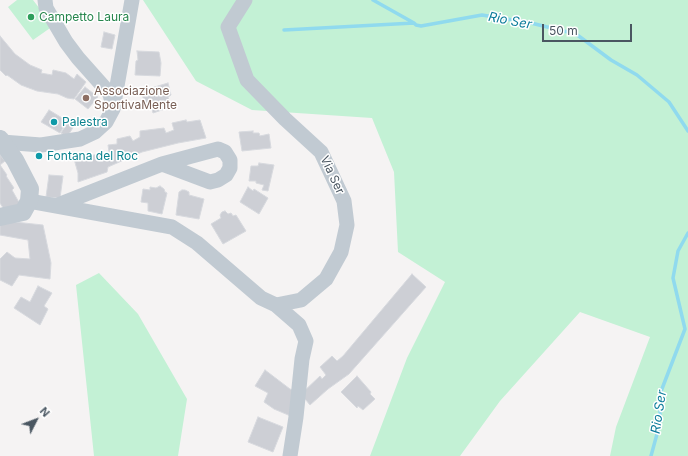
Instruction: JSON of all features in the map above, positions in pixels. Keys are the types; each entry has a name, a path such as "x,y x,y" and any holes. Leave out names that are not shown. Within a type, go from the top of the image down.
{"street":[{"path":"45,0 46,8 66,42 110,94 113,109"},
{"path":"1,141 40,146 80,140 95,132 106,122 113,109 132,0"},
{"name":"Via Ser","path":"245,0 228,27 247,80 285,119 321,152 344,201 347,225 341,252 326,279 301,300 276,305"},
{"path":"0,217 23,212 29,201 30,189 15,160 1,141"},
{"path":"58,206 162,164"},
{"path":"29,201 172,227 197,243 261,298 276,305 299,325 306,342 302,359 290,456"}],"green space":[{"name":"Campetto Laura","path":"17,0 33,0 53,26 33,40 8,7"},
{"path":"143,0 688,0 688,456 610,456 616,427 650,337 580,312 500,401 460,456 370,456 407,358 445,282 398,252 394,172 372,118 252,110 196,81"},
{"path":"99,273 138,314 187,399 178,456 94,456 76,285"}],"building":[{"path":"104,32 115,35 112,49 101,47"},
{"path":"0,36 15,54 30,65 42,70 41,73 52,75 53,70 66,73 74,79 77,74 86,82 74,99 58,94 37,91 21,85 7,75 6,76 0,70"},
{"path":"137,51 159,52 161,63 160,76 135,75 136,61 138,60"},
{"path":"168,83 171,95 168,97 171,107 153,113 150,102 145,104 141,91"},
{"name":"Associazione SportivaMente","path":"85,87 98,97 88,109 75,99"},
{"name":"Palestra","path":"49,110 67,121 60,133 41,122"},
{"path":"186,120 187,122 200,120 206,138 142,152 108,167 107,172 78,182 78,173 74,159 109,152 108,145 117,144 117,139 130,136 133,141 140,137 140,131 164,128 166,133 174,130 172,123"},
{"path":"68,122 74,126 67,137 61,133"},
{"path":"253,131 253,133 259,133 260,136 269,134 271,148 242,151 239,132"},
{"path":"0,155 5,161 0,165"},
{"path":"259,163 274,165 268,191 262,190 264,185 256,183 256,181 249,181 251,166 258,166"},
{"path":"0,165 14,188 12,190 20,204 5,211 0,203"},
{"path":"49,175 63,176 60,198 46,197"},
{"path":"160,186 167,193 162,214 148,211 148,203 141,202 143,189 150,190 150,187 156,188"},
{"path":"248,187 268,198 259,214 240,202"},
{"path":"182,190 189,192 189,195 204,199 199,219 176,215 179,192"},
{"path":"225,211 228,214 231,213 233,216 236,215 246,231 223,244 211,224 221,218 220,215"},
{"path":"0,221 43,225 51,263 50,279 19,275 12,286 0,280 0,259 7,252 15,258 30,259 28,240 0,235"},
{"path":"412,274 426,287 349,374 328,389 310,405 301,394 320,376 322,379 326,375 320,367 332,356 337,361 343,356"},
{"path":"38,286 52,293 44,306 48,309 40,325 14,308 21,297 30,302"},
{"path":"265,370 290,389 296,391 293,417 274,409 264,402 268,393 255,386"},
{"path":"357,376 375,399 363,410 358,406 357,408 341,392"},
{"path":"258,417 283,427 273,452 248,442"}],"waterway":[{"name":"Rio Ser","path":"373,0 414,23"},
{"name":"Rio Ser","path":"284,30 414,23 421,26 482,15 531,23 576,34 611,60 637,75 669,102 688,131"},
{"name":"Rio Ser","path":"651,456 660,423 660,394 685,329 673,278 678,251 688,233"}],"place":[{"name":"Campetto Laura","path":"31,17"},
{"name":"Associazione SportivaMente","path":"86,98"},
{"name":"Palestra","path":"54,122"},
{"name":"Fontana del Roc","path":"39,156"}]}
